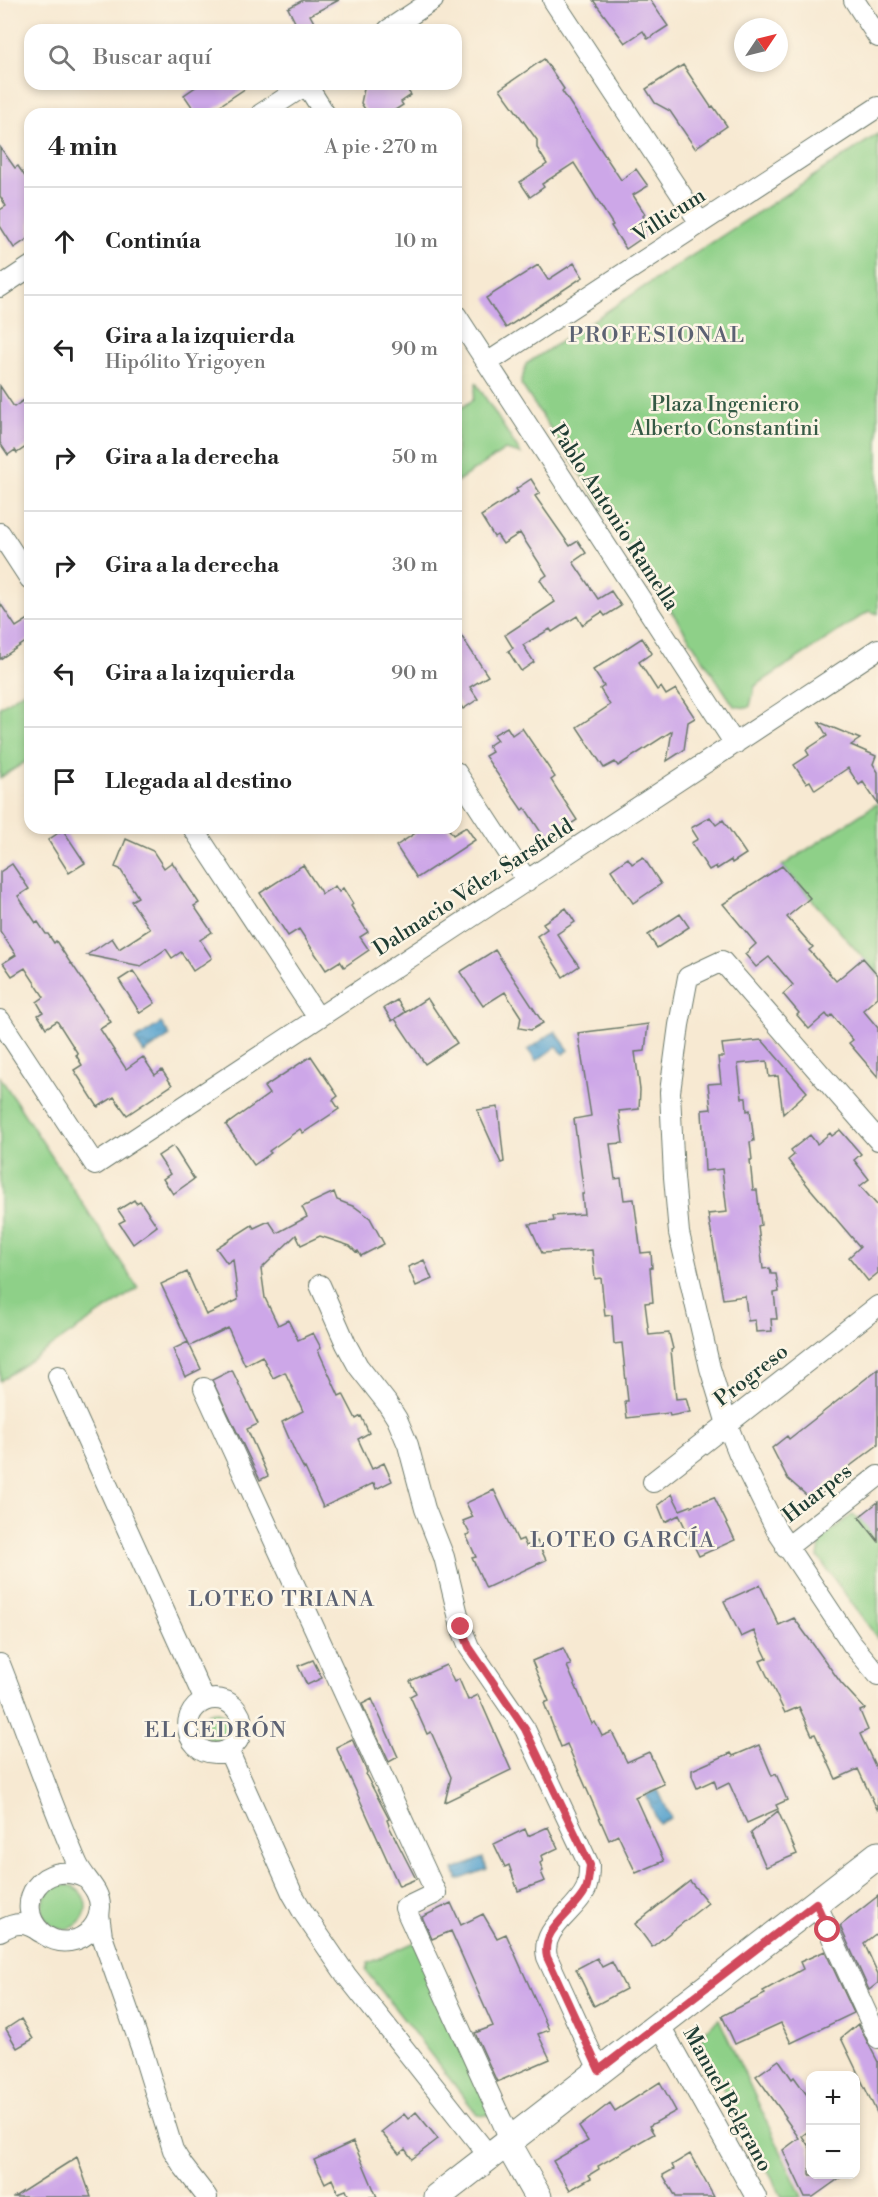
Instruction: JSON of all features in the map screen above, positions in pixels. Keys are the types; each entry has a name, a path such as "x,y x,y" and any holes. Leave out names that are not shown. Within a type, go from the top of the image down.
{"main road":[{"path":"437,2197 878,1855"},
{"path":"502,2146 538,2197"}],"street":[{"path":"397,24 433,0"},
{"path":"553,0 700,223"},
{"path":"854,0 878,37"},
{"path":"270,108 297,90"},
{"path":"310,90 321,108"},
{"name":"Villicum","path":"487,363 878,107"},
{"path":"0,287 24,271"},
{"name":"Pablo Antonio Ramella","path":"462,324 735,744"},
{"path":"0,533 24,570"},
{"name":"Dalmacio Vélez Sarsfield","path":"0,1020 95,1165 878,650"},
{"path":"462,781 527,880"},
{"path":"198,834 318,1018"},
{"path":"878,1140 722,961 688,977 669,1092 679,1233 710,1368 739,1454 786,1548 852,1644 878,1675"},
{"path":"320,1285 350,1352 387,1403 400,1428 415,1468 425,1509 444,1557 461,1627 469,1647 525,1729 590,1865 586,1889 553,1929 545,1948 547,1957 599,2070"},
{"name":"Progreso","path":"653,1482 878,1306"},
{"path":"58,1376 205,1701"},
{"path":"204,1388 436,1893 405,1908 502,2146"},
{"name":"Huarpes","path":"786,1548 878,1476"},
{"path":"0,1664 70,1845 86,1878 99,1897 99,1914 105,1945 143,2053 173,2150 207,2197"},
{"path":"218,1699 229,1703 237,1710 241,1721 241,1732 236,1742 228,1750 217,1753 206,1751 196,1746 190,1736 188,1725 190,1714 197,1705 205,1701 218,1699"},
{"path":"228,1750 292,1893 346,1975 502,2146"},
{"path":"60,1872 69,1858 70,1845"},
{"path":"8,1927 25,1913 35,1889 52,1874 75,1873 86,1878"},
{"path":"31,1899 30,1911 33,1922 40,1932"},
{"path":"816,1903 878,2038"},
{"path":"8,1927 32,1926 50,1938 61,1942 72,1941 92,1930 99,1914"},
{"path":"83,1937 96,1937 105,1945"},
{"name":"Manuel Belgrano","path":"659,2024 756,2197"}],"green space":[{"name":"Plaza Ingeniero Alberto Constantini","path":"878,134 878,614 869,611 755,686 750,706 747,708 734,706 521,384 526,364"},
{"path":"476,383 521,454 505,450 462,478 462,407 473,400"},
{"path":"24,691 24,763 0,778 0,707"},
{"path":"878,803 878,975 782,866"},
{"path":"0,1077 138,1288 0,1381"},
{"path":"852,1515 878,1527 878,1639 818,1557 821,1539"},
{"path":"215,1712 225,1716 229,1726 225,1736 215,1740 205,1736 201,1726 205,1716"},
{"path":"64,1885 79,1892 86,1907 79,1922 64,1929 49,1922 42,1907 49,1892"},
{"path":"415,1942 495,2116 477,2114 366,1971 368,1963"},
{"path":"719,2019 802,2197 782,2197 701,2048 705,2030"}],"water":[{"path":"161,1023 170,1036 144,1053 135,1040"},
{"path":"555,1031 569,1050 563,1054 557,1046 536,1061 528,1050"},
{"path":"658,1790 671,1818 659,1824 646,1795"},
{"path":"483,1858 487,1869 458,1880 454,1870"}],"building":[{"path":"303,0 339,0 310,15 315,24 296,24 288,8"},
{"path":"593,0 650,0 668,26 648,39 643,31 625,43"},
{"path":"544,59 564,89 562,91 621,180 636,169 648,186 633,195 650,227 642,232 645,236 626,249 574,163 542,184 544,187 530,197 520,182 547,164 537,148 537,140 500,89"},
{"path":"683,65 711,107 713,106 727,126 695,148 670,111 655,103 646,89"},
{"path":"191,90 243,90 216,108 193,108 184,95"},
{"path":"364,90 407,90 411,95 401,102 403,105 398,108 364,108 361,103"},
{"path":"0,147 15,168 18,166 24,175 24,241 14,248 0,226 0,210 6,206 0,196"},
{"path":"574,263 583,277 506,328 486,298 538,265 548,280"},
{"path":"0,386 14,407 24,400 24,448 17,453 15,450 8,455 0,443"},
{"path":"531,479 540,493 535,496 570,546 578,541 586,553 573,562 598,599 611,591 621,606 605,616 602,612 582,625 577,616 552,632 550,629 523,645 534,662 521,671 508,651 513,648 505,635 555,602 540,580 547,575 520,533 503,544 497,535 494,537 481,516 518,492 516,489"},
{"path":"0,603 16,627 24,622 24,643 0,659"},
{"path":"462,637 488,676 470,687 478,699 463,709"},
{"path":"642,638 652,653 639,662 657,690 661,687 666,695 676,689 695,718 688,722 684,750 667,761 672,731 618,766 615,762 604,768 577,727 610,705 600,689 604,686 593,670"},
{"path":"819,722 860,739 851,745 876,756 873,764 878,772 878,804 863,782 859,785 848,768 815,790 810,781 806,783 794,765 809,755 806,750 827,736"},
{"path":"507,727 512,735 522,728 555,777 551,780 577,820 546,840 525,808 522,810 485,756 492,752 488,746 497,740 493,735"},
{"path":"710,817 716,825 723,820 746,854 732,863 731,860 717,869 716,866 709,870 691,843 698,839 691,828"},
{"path":"466,827 475,840 417,878 396,846 414,834 453,835 462,834 462,829"},
{"path":"57,834 66,834 85,863 69,873 48,840"},
{"path":"126,839 153,851 164,868 172,862 199,903 194,906 212,932 200,940 212,958 193,971 181,952 172,958 166,949 141,966 87,955 112,938 119,949 150,929 131,901 138,897 120,869 115,867"},
{"path":"643,857 661,884 633,903 611,870 628,858 632,864"},
{"path":"12,864 29,889 18,896 36,923 38,922 54,943 56,941 111,1022 100,1029 126,1069 143,1057 155,1075 162,1070 172,1085 127,1115 114,1097 98,1107 74,1070 82,1065 76,1055 78,1054 57,1021 46,1028 38,1015 43,1012 37,1002 44,997 25,968 12,976 3,963 16,955 0,931 0,872"},
{"path":"303,865 322,894 335,886 339,892 343,888 353,904 351,906 368,932 360,937 369,950 344,967 340,961 326,970 299,929 288,936 260,893"},
{"path":"782,866 810,898 787,917 813,947 809,950 836,981 863,958 878,975 878,997 863,1010 878,1028 878,1077 849,1043 853,1040 832,1015 829,1018 826,1014 809,1029 783,994 793,985 769,957 756,967 745,954 756,944 723,904"},
{"path":"566,908 575,922 557,934 579,966 563,977 537,936 547,929 543,923"},
{"path":"680,914 689,927 657,948 648,935"},
{"path":"495,950 543,1023 531,1030 519,1028 521,1017 505,992 483,1006 460,972"},
{"path":"133,971 155,1003 140,1013 119,980"},
{"path":"427,998 457,1043 425,1064 395,1019"},
{"path":"397,1000 405,1012 392,1021 384,1008"},
{"path":"648,1024 645,1051 635,1052 640,1090 639,1109 619,1111 623,1143 610,1144 615,1179 621,1178 624,1200 634,1199 641,1253 651,1252 653,1302 645,1303 649,1335 669,1333 673,1349 671,1350 676,1399 686,1398 690,1412 670,1416 669,1413 627,1418 625,1401 628,1401 622,1343 614,1344 612,1315 605,1316 601,1278 595,1279 592,1250 542,1253 529,1224 554,1221 553,1216 584,1214 582,1194 584,1194 574,1119 591,1116 578,1033"},
{"path":"762,1040 807,1092 783,1114 778,1076 769,1077 767,1061 738,1064 742,1098 746,1098 747,1111 750,1110 754,1141 750,1142 752,1160 750,1160 753,1190 757,1190 763,1269 770,1268 771,1274 776,1274 779,1292 774,1293 777,1319 771,1319 772,1331 756,1332 755,1320 748,1321 745,1296 723,1299 708,1214 727,1212 722,1169 705,1171 702,1110 711,1109 708,1084 721,1083 718,1057 724,1057 722,1044"},
{"path":"311,1056 338,1096 333,1100 339,1109 303,1133 300,1129 254,1165 226,1125 269,1094 264,1087"},
{"path":"498,1107 504,1162 501,1163 477,1110"},
{"path":"840,1130 861,1154 854,1160 869,1179 860,1186 878,1206 878,1273 868,1281 849,1257 860,1247 788,1160 794,1155 791,1150 810,1135 817,1144 830,1133 832,1136"},
{"path":"173,1146 194,1179 173,1194 163,1179 170,1174 158,1156"},
{"path":"334,1192 337,1200 355,1207 370,1218 384,1244 361,1256 350,1246 320,1236 301,1245 296,1235 261,1269 265,1298 278,1325 288,1320 298,1340 313,1333 321,1348 318,1350 339,1396 343,1394 356,1419 361,1416 369,1433 358,1439 372,1469 384,1463 392,1481 376,1489 374,1483 323,1507 282,1422 303,1411 285,1372 273,1378 262,1356 245,1365 228,1328 190,1346 161,1284 187,1272 206,1315 238,1300 233,1259 227,1263 216,1248 252,1225 254,1228 269,1221 277,1233 307,1217 302,1207"},
{"path":"134,1200 136,1203 140,1201 157,1226 133,1244 119,1223 125,1220 118,1210"},
{"path":"424,1260 432,1279 416,1286 408,1267"},
{"path":"188,1342 201,1369 185,1377 173,1349"},
{"path":"878,1369 878,1445 825,1485 828,1489 813,1501 788,1479 772,1448 787,1436 789,1439"},
{"path":"232,1370 258,1424 247,1429 268,1476 260,1480 212,1380"},
{"path":"494,1490 518,1541 523,1539 526,1546 537,1541 546,1560 486,1588 472,1558 476,1557 466,1535 470,1534 463,1521 473,1517 466,1503"},
{"path":"672,1494 680,1510 714,1497 735,1540 699,1556 679,1515 665,1522 658,1505"},
{"path":"878,1502 878,1541 859,1517"},
{"path":"760,1585 779,1625 794,1618 841,1683 865,1709 860,1711 868,1730 860,1734 878,1772 878,1811 858,1769 836,1779 815,1734 812,1735 799,1707 785,1713 760,1661 767,1658 754,1631 741,1637 724,1601"},
{"path":"563,1648 571,1665 567,1666 592,1724 595,1722 602,1736 612,1732 627,1762 649,1752 664,1784 635,1797 664,1861 636,1873 618,1835 609,1840 567,1744 561,1747 544,1703 549,1701 532,1661"},
{"path":"313,1660 322,1678 307,1685 298,1666"},
{"path":"446,1665 454,1682 459,1679 468,1700 478,1695 511,1770 445,1802 451,1777 431,1732 427,1734 410,1696 416,1693 410,1681"},
{"path":"372,1699 398,1757 389,1762 362,1704"},
{"path":"352,1739 367,1772 366,1775 389,1819 387,1820 390,1828 416,1879 399,1886 336,1747"},
{"path":"759,1745 772,1776 776,1774 787,1800 776,1805 778,1809 747,1823 729,1783 717,1789 714,1780 697,1788 692,1770 731,1753 733,1756"},
{"path":"778,1811 797,1854 766,1867 751,1833"},
{"path":"548,1827 558,1848 541,1856 543,1861 540,1863 543,1871 541,1872 545,1881 518,1891 509,1865 505,1867 494,1844 525,1829 528,1836"},
{"path":"690,1881 708,1903 652,1947 635,1924"},
{"path":"878,1896 878,1932 864,1943 878,1974 878,1983 869,1990 840,1926"},
{"path":"451,1903 461,1925 483,1914 497,1938 506,1934 549,2030 538,2034 550,2059 497,2082 475,2033 493,2026 451,1931 432,1939 422,1917"},
{"path":"825,1951 854,2013 791,2043 781,2023 735,2044 722,2016 765,1994 763,1991 803,1969 800,1962"},
{"path":"597,1958 602,1967 612,1962 626,1989 594,2006 576,1969"},
{"path":"21,2019 33,2039 17,2048 6,2029"},
{"path":"858,2024 878,2062 878,2115 860,2078 860,2071 857,2071 841,2038"},
{"path":"779,2060 792,2079 794,2077 806,2094 806,2133 802,2136 806,2142 806,2179 838,2179 813,2197 805,2197 783,2150 799,2138 756,2076"},
{"path":"660,2082 676,2111 649,2126 654,2134 598,2166 599,2169 589,2175 591,2178 570,2190 553,2161 588,2141 579,2127 610,2103 615,2111"},
{"path":"416,2112 438,2139 412,2159 405,2149 399,2154 381,2132 404,2114 408,2119"},
{"path":"353,2142 377,2197 349,2197 346,2190 338,2193 332,2179 325,2183 314,2160"},
{"path":"690,2154 714,2197 676,2197 663,2175 674,2169 672,2165"},
{"path":"77,2157 91,2197 14,2197 47,2176"}],"district":[{"name":"PROFESIONAL","path":"657,334"},
{"name":"LOTEO GARCÍA","path":"623,1539"},
{"name":"LOTEO TRIANA","path":"282,1598"},
{"name":"EL CEDRÓN","path":"216,1729"}],"route":[{"path":"461,1627 469,1647 525,1729 590,1865 586,1889 553,1929 545,1948 547,1957 599,2070 816,1903 828,1930"}]}
